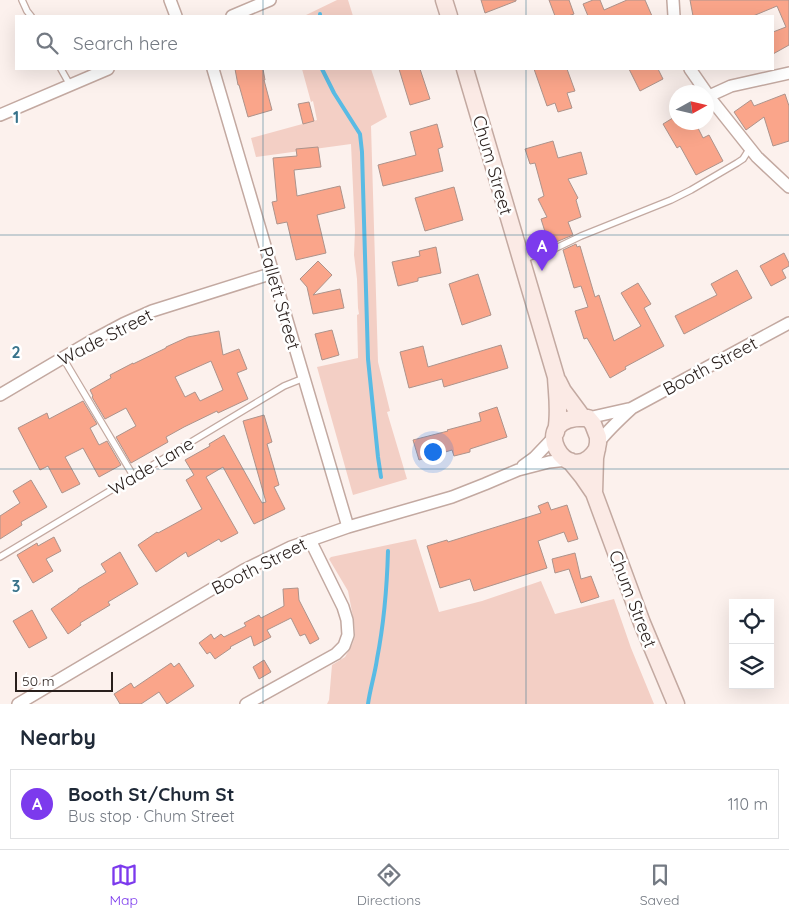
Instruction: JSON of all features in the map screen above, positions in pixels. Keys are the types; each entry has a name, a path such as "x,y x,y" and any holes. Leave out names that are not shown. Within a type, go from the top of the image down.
{"street":[{"path":"170,0 176,15"},
{"path":"234,15 270,0"},
{"path":"444,0 449,15"},
{"path":"674,0 674,15"},
{"path":"0,115 106,70"},
{"name":"Pallett Street","path":"213,70 348,527"},
{"name":"Chum Street","path":"464,70 556,377 563,391 586,418"},
{"path":"691,70 701,85"},
{"path":"714,92 789,73"},
{"path":"714,103 757,157 789,187"},
{"name":"Wade Street","path":"0,395 123,324 152,311 273,274"},
{"name":"Booth Street","path":"598,446 618,420 632,408 789,323"},
{"name":"Chum Street","path":"555,434 558,420 556,377"},
{"name":"Booth Street","path":"586,418 632,408"},
{"path":"586,418 597,431 598,446 590,458 580,462 568,461 556,450 554,444 555,434 564,421 586,418"},
{"name":"Booth Street","path":"518,470 534,458 555,434"},
{"name":"Chum Street","path":"594,492 595,458 598,446"},
{"name":"Chum Street","path":"568,461 583,476 594,492 642,622 676,704"},
{"name":"Booth Street","path":"18,704 266,558 348,527 452,496 518,470 549,462 568,461"},
{"path":"246,704 336,654 344,646 348,634 343,606 310,540"}],"lane":[{"path":"22,0 26,11 30,15"},
{"path":"62,70 70,85"},
{"path":"521,259 552,250 691,190 743,159 750,148"},
{"path":"63,358 134,477"},
{"name":"Wade Lane","path":"0,557 284,386 304,378"}],"shaded area":[{"path":"337,0 348,0 353,15 306,15"},
{"path":"302,70 371,70 387,117 371,126 378,362 390,411 387,412 407,479 353,495 317,367 358,358 357,315 359,314 354,255 355,231 351,144 256,157 251,138 317,120 313,101 311,102"},
{"path":"416,539 439,612 482,601 541,581 555,614 614,599 631,648 654,704 327,704 332,665 345,657 355,636 348,591 329,559 331,557"}],"building":[{"path":"481,0 516,0 516,1 485,13"},
{"path":"549,0 569,0 574,14 555,15"},
{"path":"593,0 600,0 604,10 627,0 645,0 652,15 588,15 583,4"},
{"path":"690,0 789,0 789,45 774,53 774,32 786,27 777,6 755,15 693,15"},
{"path":"235,70 263,70 272,110 248,117"},
{"path":"399,70 420,70 430,99 410,105"},
{"path":"534,70 567,70 575,91 567,93 572,108 558,112 555,103 547,106"},
{"path":"630,70 658,70 663,79 640,91"},
{"path":"785,94 789,106 789,141 773,146 764,117 746,130 734,112 751,100 754,106"},
{"path":"309,102 314,121 303,124 298,104"},
{"path":"669,120 669,130 699,130 703,138 709,135 723,161 696,175 680,146 677,148 663,124"},
{"path":"437,124 443,147 438,149 443,171 383,186 378,165 416,155 410,132"},
{"path":"553,141 558,158 581,152 587,174 568,179 578,198 576,200 581,217 568,222 573,235 556,242 554,236 547,238 541,219 547,217 538,199 544,196 535,163 530,164 525,149"},
{"path":"318,147 321,167 294,170 297,196 340,186 345,208 317,215 326,253 296,260 287,222 277,224 272,202 277,201 273,158 297,156 296,149"},
{"path":"454,187 463,220 425,231 415,198"},
{"path":"576,244 577,247 580,246 595,297 599,295 614,341 641,326 621,293 638,283 651,304 644,308 664,346 625,367 626,369 610,378 587,338 584,339 575,311 588,307 581,286 574,288 563,250"},
{"path":"436,247 441,273 418,278 418,281 398,286 392,262 420,256 419,251"},
{"path":"784,253 789,263 789,266 782,270 786,278 771,286 760,266"},
{"path":"318,261 332,275 313,295 340,289 344,308 313,314 307,287 300,279"},
{"path":"737,270 752,298 684,334 675,316 717,295 711,284"},
{"path":"478,274 491,315 462,325 449,284"},
{"path":"332,330 339,355 322,360 315,334"},
{"path":"219,331 223,355 239,349 247,369 237,373 248,399 184,427 166,437 168,442 131,463 116,437 136,426 126,408 105,419 90,390 111,378 110,375 188,337","holes":["211,361 223,390 200,401 195,392 185,397 175,377"]},
{"path":"501,345 508,368 444,387 442,379 409,388 400,352 423,346 428,367"},
{"path":"83,401 97,424 90,428 99,445 107,441 121,465 99,477 83,448 65,457 80,484 62,493 48,466 40,470 18,428 47,413 49,419"},
{"path":"497,407 507,437 470,449 470,452 454,456 452,450 419,460 413,440 481,421 479,413"},
{"path":"264,415 272,442 267,444 279,485 274,487 285,509 254,524 223,467 206,477 238,533 221,542 219,539 188,557 186,552 156,572 138,545 157,532 202,509 186,480 194,475 185,460 210,446 209,444 224,435 262,503 266,502 243,421"},
{"path":"31,480 47,507 21,522 22,525 0,539 0,516 20,503 13,491"},
{"path":"548,502 551,510 567,505 578,539 568,542 564,532 538,541 547,568 474,591 470,579 440,588 427,546 447,540 448,542 541,513 538,506"},
{"path":"54,537 61,551 46,559 53,571 33,583 17,555 37,543 38,546"},
{"path":"120,552 138,584 108,602 110,605 80,623 81,625 68,634 51,609 78,589 106,572 101,564"},
{"path":"575,553 581,579 591,576 599,597 581,603 569,569 555,573 552,559"},
{"path":"298,588 299,600 319,639 310,644 305,634 300,636 291,618 267,630 271,637 254,646 251,636 230,647 215,659 210,652 207,654 199,643 211,634 214,639 221,634 224,637 246,626 244,623 259,615 261,618 284,606 283,589"},
{"path":"32,610 47,638 29,648 13,621"},
{"path":"264,660 271,672 259,679 253,667"},
{"path":"171,663 174,667 179,663 194,686 167,704 159,692 141,704 120,704 114,694 131,683 134,688"}],"waterway":[{"path":"322,70 334,93 360,134 368,359 381,477"},
{"path":"368,704 382,632 388,551"}],"place":[{"name":"Booth St/Chum St","path":"542,271"}]}
